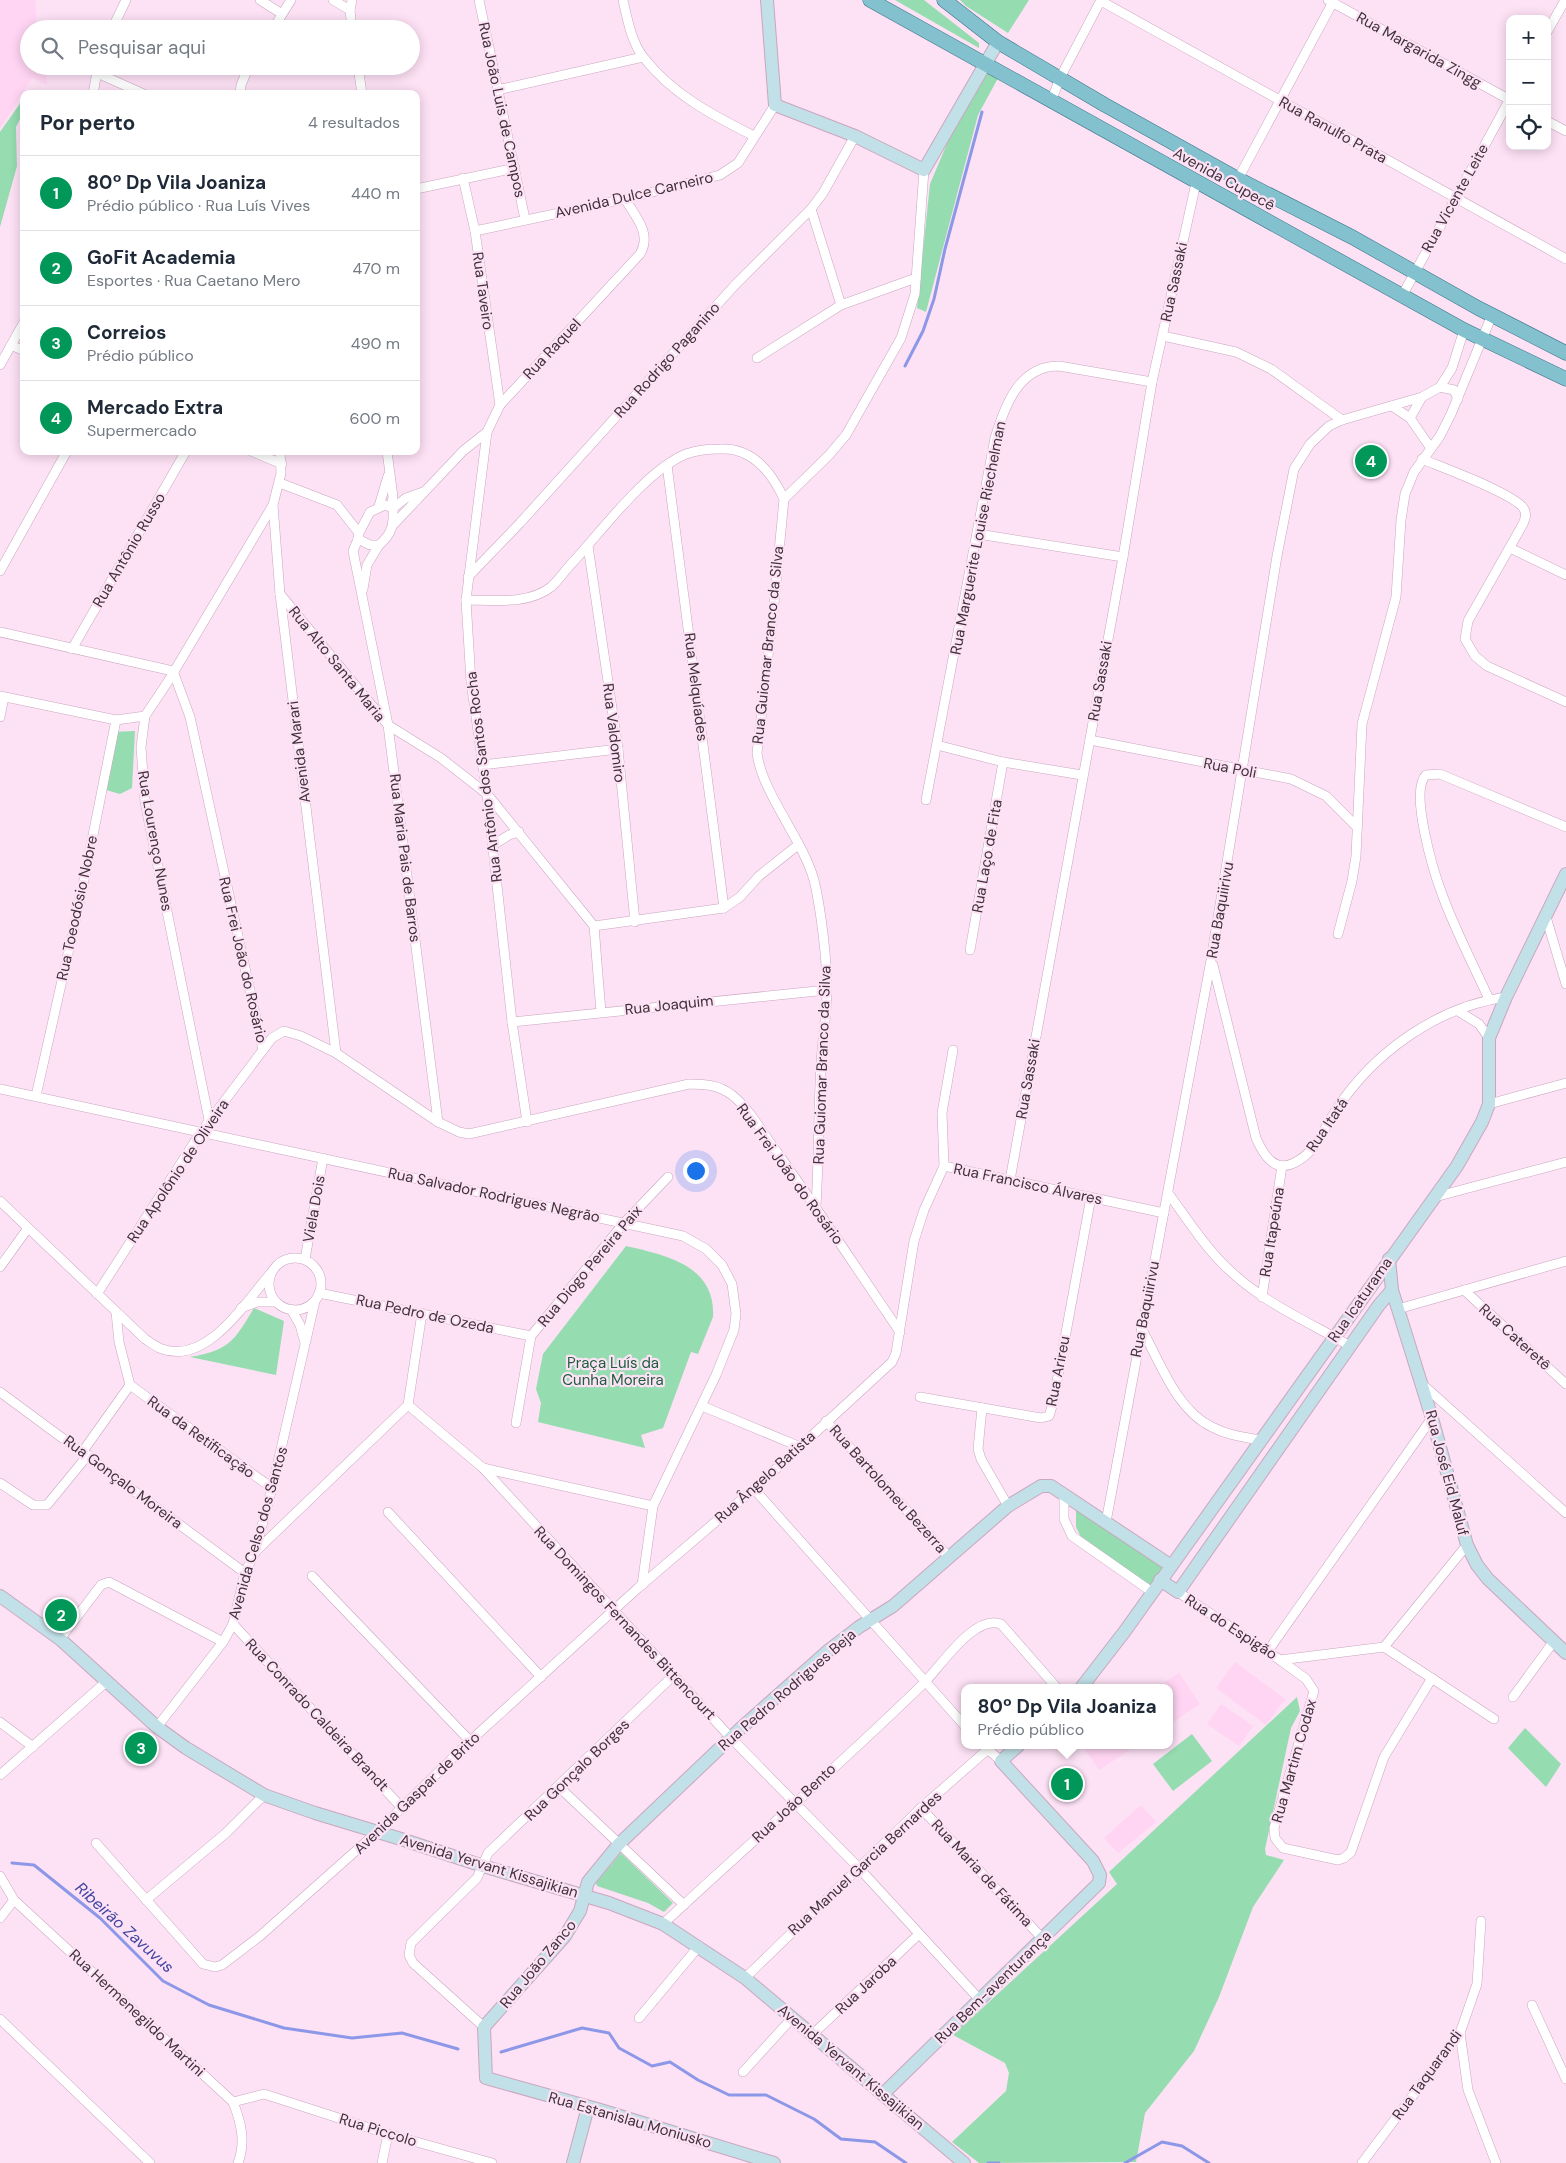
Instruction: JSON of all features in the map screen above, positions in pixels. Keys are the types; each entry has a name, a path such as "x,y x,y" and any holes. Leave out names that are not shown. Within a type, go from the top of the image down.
{"main road":[{"name":"Avenida Cupecê","path":"870,0 1481,340 1566,379"},
{"name":"Avenida Cupecê","path":"944,0 998,42 1060,78 1238,179 1566,353"}],"street":[{"path":"116,20 126,0"},
{"path":"260,0 282,14"},
{"path":"278,20 291,0"},
{"path":"333,0 350,10"},
{"path":"351,20 350,10 352,0"},
{"name":"Rua João Luis de Campos","path":"479,0 525,220"},
{"path":"623,0 627,18 643,57 670,85 690,100 713,115 754,136"},
{"path":"767,0 775,106 855,136 924,170"},
{"path":"1051,102 1060,78 1101,0"},
{"name":"Rua Ranulfo Prata","path":"1101,0 1566,259"},
{"path":"1551,25 1565,0"},
{"path":"1238,179 1332,1"},
{"name":"Rua Margarida Zingg","path":"1332,1 1506,98"},
{"path":"466,600 511,600 539,594 551,586 631,498 676,459 697,451 726,448 741,452 759,462 770,473 784,499 829,456 852,425 901,338 912,308 924,170 998,42"},
{"path":"498,90 643,57"},
{"path":"93,90 97,75"},
{"path":"108,75 136,90"},
{"path":"240,90 245,75"},
{"path":"359,75 361,90"},
{"name":"Rua Vicente Leite","path":"1402,296 1507,105"},
{"name":"Avenida Dulce Carneiro","path":"475,231 625,199 720,175 738,164 754,136 775,106"},
{"path":"1551,123 1566,131"},
{"name":"Rua Rodrigo Paganino","path":"468,577 520,524 735,284 810,209 823,193 855,136"},
{"path":"420,188 514,168"},
{"name":"Rua Taveiro","path":"463,178 475,231 500,405"},
{"name":"Rua Sassaki","path":"1010,1180 1123,557 1152,382 1196,183"},
{"name":"Rua Raquel","path":"394,524 463,451 488,432 500,405 640,254 646,243 644,233 625,199"},
{"path":"810,209 841,305"},
{"path":"758,358 841,305 916,278"},
{"path":"1338,934 1352,881 1362,724 1396,597 1401,520 1405,494 1422,459 1440,436 1458,400 1492,315"},
{"path":"0,365 20,329"},
{"path":"1458,400 1454,390 1440,387 1452,368 1464,330"},
{"path":"1162,336 1236,352 1251,359 1271,369 1342,420"},
{"path":"11,345 20,349"},
{"name":"Rua Marguerite Louise Riechelman","path":"926,800 978,534 994,438 1004,409 1022,381 1037,370 1059,366 1152,382"},
{"name":"Rua Baquiirivu","path":"1106,1522 1211,960 1277,556 1294,469 1304,452 1317,436 1329,426 1342,420 1422,397 1440,387"},
{"path":"1410,418 1422,397"},
{"path":"1392,406 1410,418 1430,447"},
{"name":"Rua Antônio dos Santos Rocha","path":"488,432 466,600 471,682 487,794 512,1022 527,1122"},
{"path":"0,571 66,455"},
{"name":"Rua Antônio Russo","path":"72,649 184,455"},
{"path":"261,455 282,464"},
{"name":"Avenida Marari","path":"281,455 282,464 280,483 273,505 280,594 336,1053"},
{"path":"280,483 336,505 359,536 370,544 379,545 390,536 394,524 393,497 387,455"},
{"path":"1422,459 1510,497 1523,507 1526,517 1468,621 1465,640 1470,650 1479,660 1566,702"},
{"name":"Rua Melquíades","path":"667,465 724,908"},
{"path":"380,506 389,474"},
{"name":"Rua Raquel","path":"392,507 406,498 425,490"},
{"name":"Rua Guiomar Branco da Silva","path":"784,499 757,753 759,768 798,845 814,882 826,961 827,990 821,1065 816,1206"},
{"name":"Rua Lourenço Nunes","path":"209,1120 145,802 140,765 145,716 273,505"},
{"path":"359,536 370,512 380,506 392,507"},
{"path":"978,534 1123,557"},
{"name":"Rua Maria Pais de Barros","path":"359,536 353,551 388,725 438,1122"},
{"name":"Rua Maria Pais de Barros","path":"362,594 367,565 379,545"},
{"name":"Rua Valdomiro","path":"588,546 618,749 635,922"},
{"path":"1510,548 1566,575"},
{"name":"Rua Alto Santa Maria","path":"280,594 388,725 441,758 487,794 594,926"},
{"path":"0,632 173,671"},
{"name":"Rua Frei João do Rosário","path":"173,671 190,717 263,1050"},
{"path":"0,717 2,697 116,720 145,716"},
{"name":"Rua Toeodósio Nobre","path":"36,1096 80,900 116,720"},
{"name":"Rua Poli","path":"1090,740 1291,779 1326,796 1356,826"},
{"path":"937,745 1002,762 1082,776"},
{"path":"482,765 618,749"},
{"name":"Rua Laço de Fita","path":"970,950 1002,762"},
{"path":"1489,1000 1441,893 1423,822 1420,795 1422,780 1426,775 1435,773 1446,776 1566,827"},
{"path":"493,845 509,835 519,832"},
{"path":"601,1012 594,926 635,922 724,908 740,897 759,876 798,845"},
{"path":"1489,1038 1506,997 1566,874"},
{"path":"1546,917 1566,984"},
{"path":"1211,960 1256,1138 1270,1161 1282,1166"},
{"name":"Rua Joaquim","path":"512,1022 827,990"},
{"name":"Rua Itatá","path":"1282,1166 1294,1163 1307,1155 1318,1143 1336,1110 1354,1085 1380,1058 1414,1031 1489,1000 1506,997"},
{"path":"1458,1012 1479,1024 1489,1038"},
{"name":"Rua Frei João do Rosário","path":"263,1050 272,1038 284,1031 296,1033 336,1053 438,1122 459,1132 470,1134 689,1084 708,1084 722,1088 734,1096 816,1206 900,1332"},
{"name":"Rua Icaturama","path":"1084,1684 1335,1338 1389,1258 1435,1197 1465,1151 1482,1122 1489,1104 1489,1038"},
{"name":"Rua Apolônio de Oliveira","path":"97,1294 209,1120 263,1050"},
{"path":"944,1166 942,1113 953,1050"},
{"path":"1489,1104 1566,1083"},
{"name":"Rua Salvador Rodrigues Negrão","path":"0,1089 683,1236 706,1249 722,1265 732,1284 736,1300 734,1330 702,1406 653,1506 642,1585"},
{"name":"Viela Dois","path":"305,1259 322,1158"},
{"path":"1435,1197 1566,1162"},
{"name":"Rua Francisco Álvares","path":"900,1332 918,1228 944,1166 1164,1213"},
{"name":"Rua Itapeúna","path":"1262,1297 1282,1166"},
{"name":"Rua Diogo Pereira Paix","path":"516,1423 530,1336 624,1223 668,1177"},
{"path":"1168,1194 1224,1265 1262,1297 1350,1346"},
{"name":"Rua Arireu","path":"920,1397 1046,1418 1051,1412 1090,1198"},
{"path":"0,1200 145,1339 162,1349 177,1352 190,1350 212,1340 279,1263 285,1260 291,1258 305,1259 319,1273 321,1280 317,1297 307,1307 291,1309 276,1302 257,1302 241,1308"},
{"path":"0,1267 28,1228"},
{"name":"Rua José Eid Maluf","path":"1389,1258 1392,1290 1432,1418 1467,1545 1476,1565 1488,1579 1566,1653"},
{"path":"1398,1309 1566,1261"},
{"path":"270,1274 269,1287 276,1302"},
{"name":"Rua Icaturama","path":"1178,1592 1350,1346 1392,1290"},
{"name":"Rua Cateretê","path":"1464,1290 1566,1384"},
{"name":"Rua Pedro de Ozeda","path":"317,1297 422,1313 530,1336"},
{"name":"Avenida Celso dos Santos","path":"157,1728 223,1642 233,1624 244,1572 255,1552 272,1488 317,1297"},
{"name":"Avenida Celso dos Santos","path":"291,1309 300,1325 305,1346"},
{"path":"0,1483 33,1505 47,1505 54,1498 85,1453 130,1385 119,1342 116,1312"},
{"path":"255,1552 408,1405 422,1313"},
{"path":"1142,1328 1180,1398 1193,1414 1210,1426 1228,1434 1260,1440"},
{"name":"Rua Ângelo Batista","path":"613,1611 754,1489 798,1446 892,1362 900,1332"},
{"path":"1421,1382 1566,1513"},
{"name":"Rua da Retificação","path":"130,1385 272,1488"},
{"name":"Rua Gonçalo Moreira","path":"0,1392 244,1572"},
{"name":"Rua Domingos Fernandes Bittencourt","path":"408,1405 483,1468 731,1738 858,1867 918,1935 980,2000"},
{"path":"702,1406 798,1446"},
{"path":"982,1408 978,1449 981,1459 1008,1506"},
{"path":"1268,1651 1432,1418"},
{"name":"Rua Bartolomeu Bezerra","path":"826,1421 950,1557"},
{"path":"483,1468 653,1506"},
{"name":"Rua Pedro Rodrigues Beja","path":"585,1896 588,1882 619,1844 731,1738 829,1650 893,1606 1008,1506 1046,1485 1064,1493"},
{"path":"754,1489 961,1723"},
{"path":"1064,1493 1170,1565"},
{"path":"1064,1493 1064,1519 1072,1536 1152,1592"},
{"path":"388,1512 541,1676"},
{"path":"1467,1545 1384,1647 1494,1719"},
{"path":"312,1576 470,1741"},
{"name":"Rua do Espigão","path":"1160,1580 1280,1660 1384,1647"},
{"path":"60,1639 101,1585 109,1582 223,1642"},
{"name":"Avenida Yervant Kissajikian","path":"0,1596 60,1639 157,1728 186,1748 264,1795 483,1866 585,1896 663,1924 745,1978 964,2163"},
{"name":"Avenida Gaspar de Brito","path":"146,1900 203,1964 215,1967 229,1961 260,1936 377,1832 470,1741 613,1611"},
{"name":"Rua João Bento","path":"663,1924 925,1682 968,1635 979,1626 996,1622 1008,1630 1054,1684"},
{"name":"Rua Conrado Caldeira Brandt","path":"233,1624 401,1807"},
{"path":"1513,1697 1554,1641"},
{"name":"Rua Martim Codax","path":"1280,1660 1306,1679 1311,1686 1314,1696 1302,1726 1274,1828 1274,1838 1282,1848 1338,1860 1351,1852 1384,1757 1432,1678"},
{"name":"Rua Gonçalo Borges","path":"484,2027 413,1963 409,1949 416,1936 478,1878 488,1853 674,1675"},
{"path":"0,1775 106,1682"},
{"path":"0,1722 33,1746"},
{"name":"Rua Manuel Garcia Bernardes","path":"745,1978 858,1867 984,1749"},
{"path":"986,1749 1000,1761 1014,1749"},
{"name":"Rua Bem-aventurança","path":"883,2094 1042,1938 1097,1888 1100,1879 1093,1861 1000,1761"},
{"path":"559,1787 684,1905"},
{"path":"96,1843 146,1900 226,1833 264,1795"},
{"name":"Rua Maria de Fátima","path":"921,1808 1042,1938"},
{"name":"Rua Hermenegildo Martini","path":"0,1876 14,1900 233,2102 242,2128 242,2142 238,2163"},
{"name":"Rua João Zanco","path":"484,2027 566,1936 580,1912 585,1896"},
{"path":"0,1918 14,1900"},
{"name":"Rua Taquarandi","path":"1362,2163 1460,2033 1477,1984 1481,1920"},
{"name":"Rua Jaroba","path":"813,2034 918,1935"},
{"path":"639,2018 699,1946"},
{"path":"1532,2005 1566,2079"},
{"path":"743,2072 793,2017"},
{"path":"0,2019 150,2163"},
{"name":"Rua Estanislau Moniusko","path":"484,2027 486,2078 588,2106 759,2161 774,2163"},
{"path":"1460,2033 1468,2090 1496,2163"},
{"name":"Rua Piccolo","path":"233,2102 264,2094 388,2134 492,2163"},
{"path":"573,2163 588,2106"},
{"path":"382,2163 388,2134"}],"shaded area":[{"path":"0,0 35,0 36,20 20,20 20,75 46,75 47,85 32,78 24,90 20,90 20,97 0,129"},
{"path":"1235,1662 1285,1699 1266,1725 1216,1688"},
{"path":"1179,1673 1200,1704 1173,1722 1173,1684 1161,1684"},
{"path":"1221,1704 1253,1726 1239,1746 1207,1724"},
{"path":"1085,1749 1131,1749 1099,1770"},
{"path":"1141,1805 1156,1822 1118,1853 1104,1838"}],"green space":[{"path":"895,0 924,0 979,43 979,48"},
{"path":"960,0 1029,0 1008,33 966,6"},
{"path":"986,70 998,78 978,115 926,312 917,308 930,184 949,139"},
{"path":"20,104 20,119 16,127 17,166 0,227 0,132"},
{"path":"135,731 132,788 120,794 99,788 110,732"},
{"name":"Praça Luís da Cunha Moreira","path":"626,1246 656,1254 685,1265 697,1274 706,1285 712,1299 713,1317 698,1354 691,1352 663,1428 641,1435 645,1448 538,1422 541,1403 536,1389 543,1354"},
{"path":"254,1308 284,1321 276,1375 190,1357 214,1351 230,1342"},
{"path":"1076,1507 1165,1566 1149,1588 1083,1541 1076,1527"},
{"path":"1297,1697 1300,1711 1291,1728 1265,1849 1266,1855 1284,1860 1253,1907 1219,1997 1194,2051 1145,2113 1136,2162 979,2163 952,2142 1006,2091 1009,2073 1005,2063 953,2035 1117,1884 1109,1872"},
{"path":"1525,1728 1561,1764 1546,1787 1508,1748"},
{"path":"1192,1734 1212,1761 1173,1791 1153,1764"},
{"path":"621,1853 673,1903 664,1912 648,1903 597,1886 596,1883"}],"waterway":[{"path":"905,366 923,331 934,299 945,249 982,112"},
{"name":"Ribeirão Zavuvus","path":"12,1863 34,1865 100,1918 163,1981 209,2005 284,2028 352,2038 402,2033 458,2049"},
{"name":"Ribeirão Zavuvus","path":"501,2052 582,2028 609,2033 619,2048 652,2066 670,2062 698,2080 729,2095 766,2095 814,2119 841,2139 875,2142 906,2163"},
{"name":"Ribeirão Zavuvus","path":"1125,2163 1162,2142 1182,2146 1209,2163"},
{"name":"Ribeirão Zavuvus","path":"988,2163 999,2163"}],"place":[{"name":"Mercado Extra","path":"1371,461"},
{"name":"GoFit Academia","path":"61,1615"},
{"name":"Correios","path":"141,1748"},
{"name":"80º Dp Vila Joaniza","path":"1067,1784"}]}
